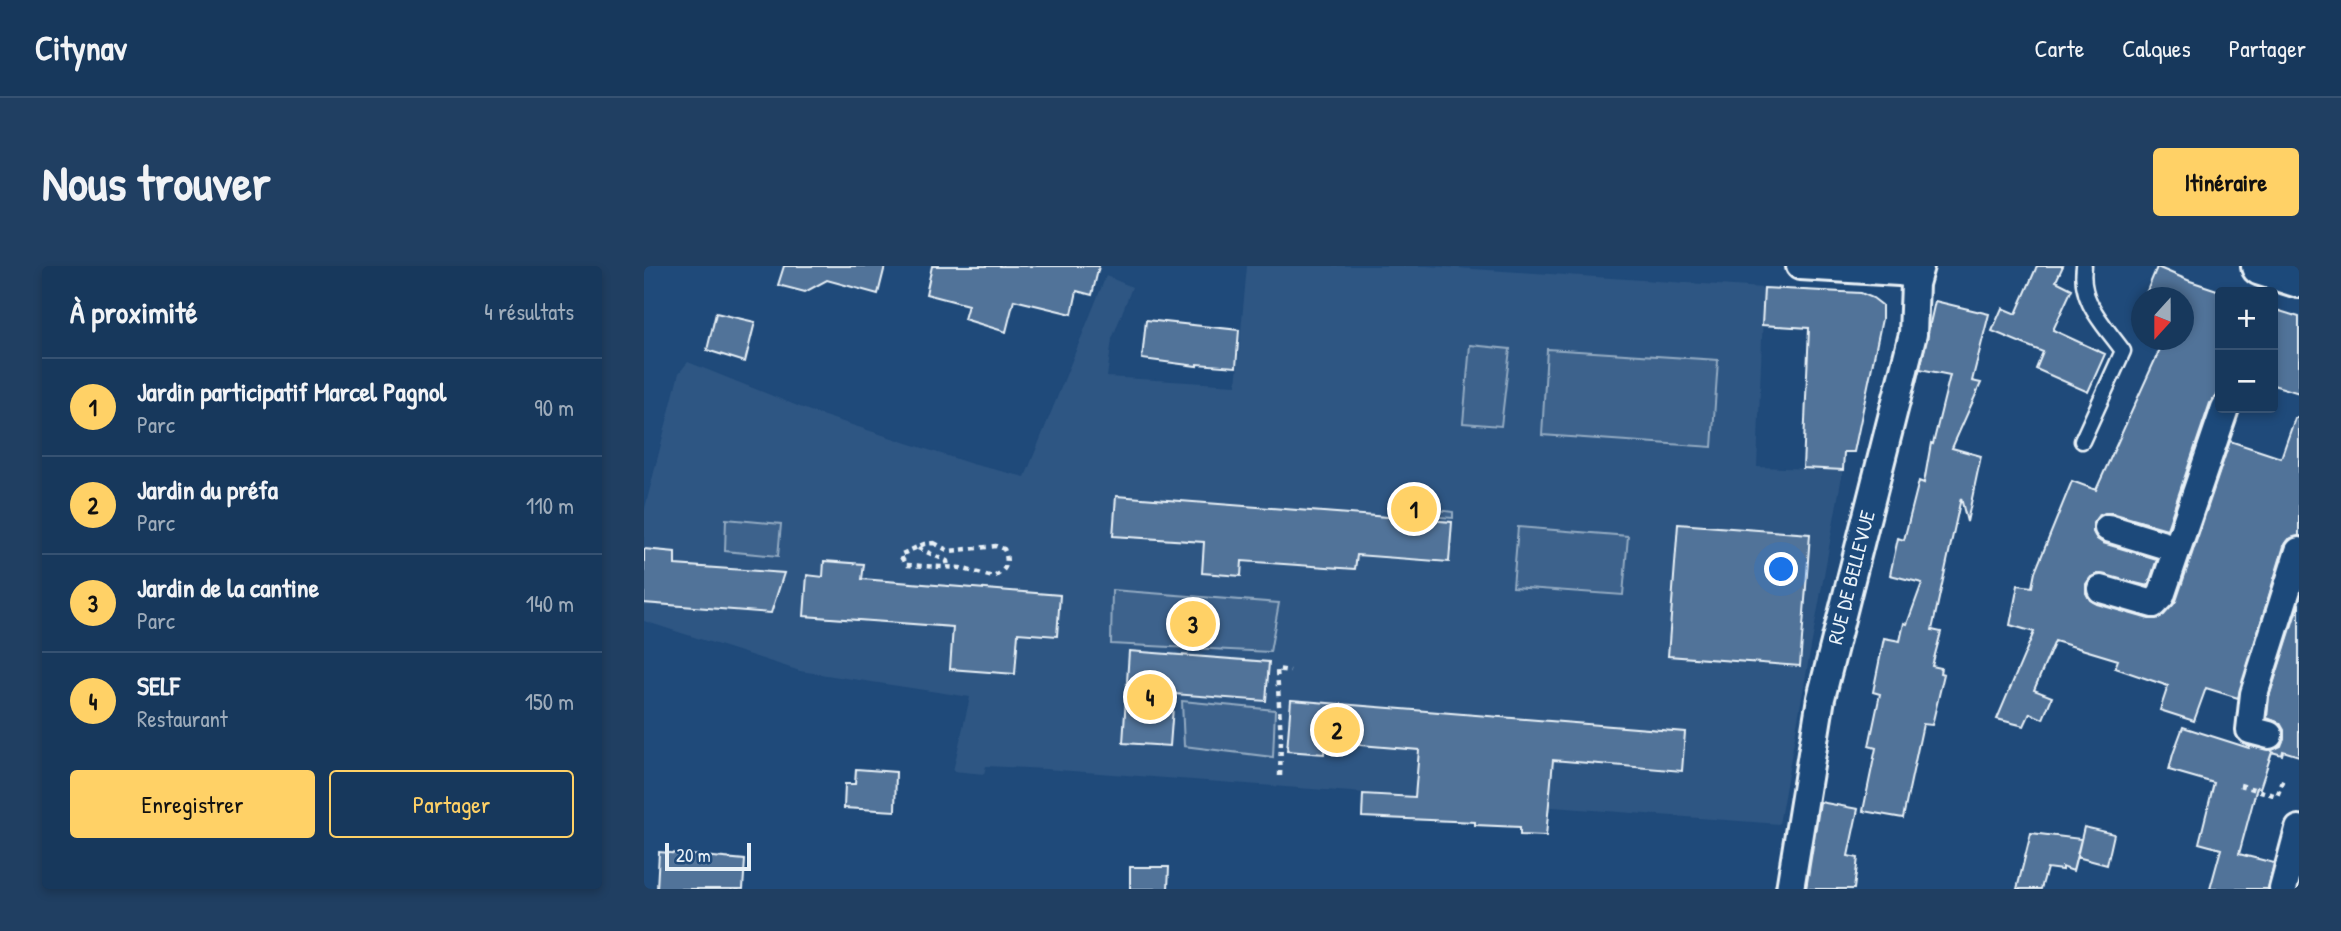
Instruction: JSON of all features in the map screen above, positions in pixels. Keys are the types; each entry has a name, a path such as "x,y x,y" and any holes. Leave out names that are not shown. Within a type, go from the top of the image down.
{"street":[{"path":"1800,266 1918,271"},
{"name":"RUE DE BELLEVUE","path":"1790,889 1821,698 1913,334 1918,271"},
{"path":"2101,589 2153,604 2161,596 2223,413"},
{"path":"2108,528 2177,550"},
{"path":"2269,735 2250,730 2254,694 2299,551"},
{"path":"2283,889 2299,829"}],"lane":[{"path":"2082,441 2123,351 2083,292 2084,266"}],"path":[{"path":"934,543 949,551 960,552 996,546 1004,550 1008,557 1007,566 993,577 960,568 906,565 900,555 918,548 934,543"},
{"path":"918,548 943,558 948,567"},
{"path":"1280,776 1277,669 1290,671"},
{"path":"2240,785 2277,796 2284,779"}],"shaded area":[{"path":"1247,266 1427,266 1764,288 1757,467 1843,470 1779,824 1045,769 986,766 984,774 953,771 970,697 800,671 644,621 644,512 679,373 688,362 815,413 972,464 1025,477 1106,276 1132,287 1112,339 1107,377 1236,385"},
{"path":"1470,345 1510,349 1501,426 1463,423"},
{"path":"1547,349 1718,360 1712,447 1542,435"},
{"path":"1403,505 1453,512 1453,518 1399,514"},
{"path":"726,519 781,524 778,556 725,551"},
{"path":"1518,527 1628,536 1623,595 1513,587"},
{"path":"1112,590 1279,603 1270,652 1111,644"},
{"path":"1182,701 1275,710 1273,757 1184,746"}],"building":[{"path":"784,266 885,266 878,294 827,280 805,292 778,285"},
{"path":"932,266 1099,266 1092,295 1077,291 1072,314 1014,300 1006,332 964,319 968,305 926,294"},
{"path":"2037,266 2063,266 2056,281 2072,289 2053,330 2105,354 2088,392 2036,369 2043,352 1992,331 2002,308 2016,314"},
{"path":"2157,267 2215,289 2215,397 2210,403 2167,529 2112,513 2098,516 2093,523 2093,532 2103,543 2157,559 2148,586 2098,574 2091,577 2086,584 2086,593 2090,600 2149,619 2164,615 2176,601 2230,441 2281,458 2295,418 2299,418 2299,536 2289,539 2284,546 2238,698 2206,688 2194,721 2160,710 2168,686 2115,668 2118,660 2055,641 2034,690 2052,697 2043,719 2030,713 2024,726 1997,719 2034,632 2010,625 2018,585 2032,587 2035,572 2072,481 2096,490 2159,350 2194,350 2194,287 2149,287"},
{"path":"1764,288 1861,293 1882,305 1882,319 1854,452 1844,452 1843,470 1803,468 1809,328 1762,325"},
{"path":"1935,301 1989,314 1972,381 1981,383 1952,448 1981,456 1967,522 1961,498 1932,630 1941,632 1932,666 1941,668 1940,673 1944,674 1932,725 1923,724 1903,818 1863,811 1876,748 1869,746 1880,694 1873,692 1884,638 1900,641 1904,623 1907,624 1922,583 1890,575 1898,538 1904,540 1919,481 1924,483 1931,443 1933,444 1950,375 1920,369"},
{"path":"2278,311 2299,317 2299,393 2278,387"},
{"path":"716,313 755,322 745,362 707,350"},
{"path":"1146,320 1239,330 1236,367 1197,366 1142,359"},
{"path":"1116,496 1452,522 1449,562 1357,555 1355,569 1242,561 1241,576 1202,573 1204,542 1113,536"},
{"path":"1678,524 1810,534 1800,666 1668,656"},
{"path":"644,549 675,552 675,565 784,573 771,613 644,603"},
{"path":"824,561 864,564 862,579 1060,595 1057,636 1018,633 1015,674 950,669 953,627 804,616 807,575 823,577"},
{"path":"2299,603 2299,756 2283,751 2282,755 2272,752 2260,788 2257,787 2239,854 2274,863 2268,889 2210,889 2221,849 2199,843 2214,783 2169,770 2173,754 2183,727 2249,748 2272,750 2281,746 2284,730 2280,723 2267,718 2269,697"},
{"path":"1129,651 1269,662 1266,701 1174,694 1170,746 1123,743"},
{"path":"1291,700 1685,732 1682,771 1553,760 1546,836 1520,835 1520,827 1475,825 1475,822 1362,817 1363,794 1415,797 1419,750 1325,742 1324,754 1287,751"},
{"path":"856,769 896,772 895,811 844,808 845,784 855,784"},
{"path":"1820,802 1858,809 1848,856 1858,858 1854,889 1806,889"},
{"path":"2084,827 2114,834 2107,865 2077,857"},
{"path":"2031,833 2081,839 2073,871 2062,867 2062,870 2047,868 2041,889 2017,889"},
{"path":"659,852 745,860 743,889 657,889"},
{"path":"1130,867 1169,867 1168,889 1130,889"}],"place":[{"name":"Jardin participatif Marcel Pagnol","path":"1414,509"},
{"name":"Jardin de la cantine","path":"1193,624"},
{"name":"SELF","path":"1150,697"},
{"name":"Jardin du préfa","path":"1337,730"}]}
